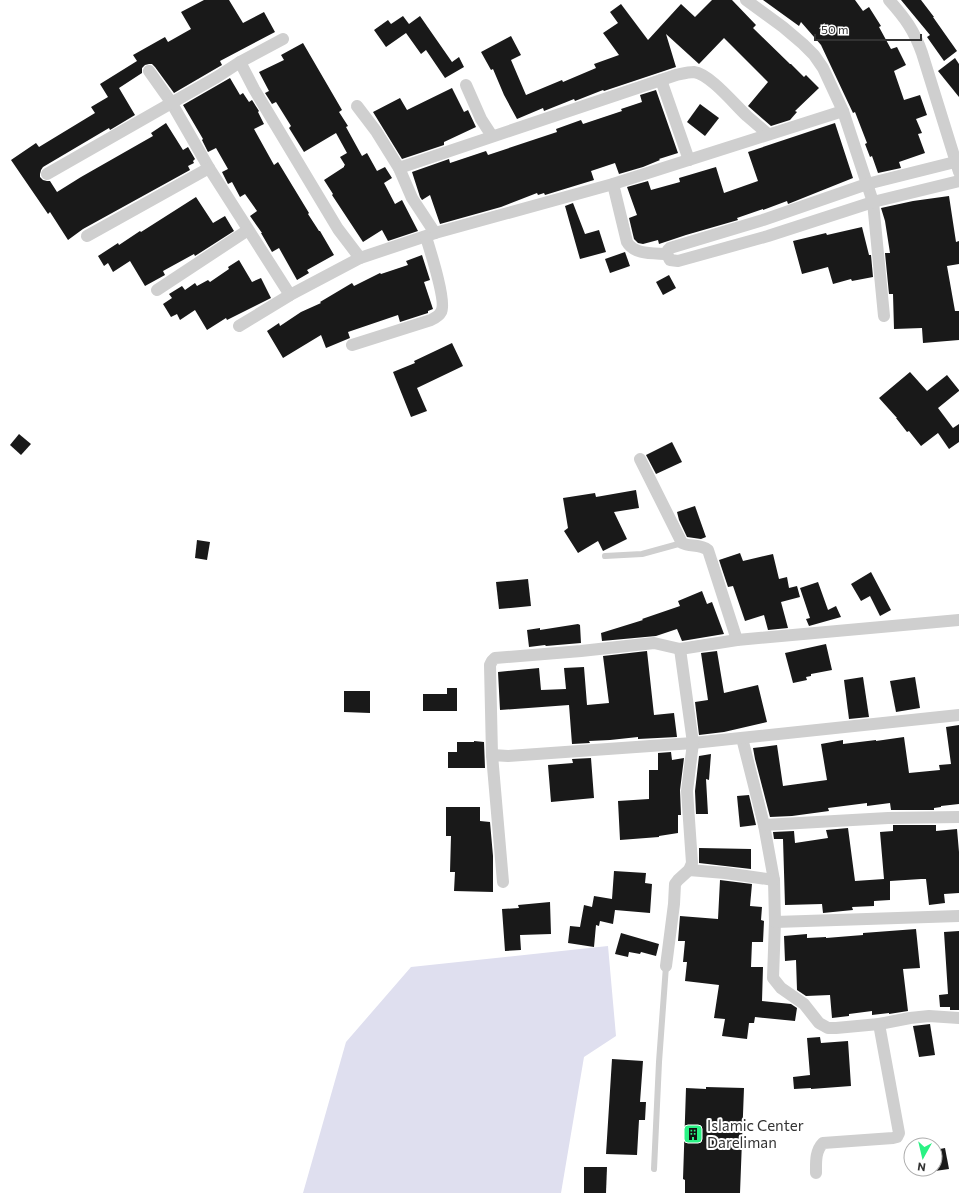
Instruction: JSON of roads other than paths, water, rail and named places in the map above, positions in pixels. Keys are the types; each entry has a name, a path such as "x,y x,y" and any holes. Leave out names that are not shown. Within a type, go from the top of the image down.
{"street":[{"path":"746,0 783,27 814,55 823,68 843,111 873,202 884,316"},
{"path":"667,254 670,248 763,220 867,184 958,165 916,37 902,14 889,0"},
{"path":"46,174 240,62 283,39"},
{"path":"240,62 257,94 335,223 360,258"},
{"path":"149,72 171,102 209,168 290,295"},
{"path":"399,168 676,75 694,72 711,81 768,134"},
{"path":"661,80 689,160"},
{"path":"466,84 481,118 492,136"},
{"path":"352,345 431,320 442,312 443,306 430,235 399,168 376,131 357,106"},
{"path":"239,326 290,295 360,258 430,235 613,184 843,111"},
{"path":"87,236 209,168"},
{"path":"667,254 670,260 678,261 768,236 873,202 959,181"},
{"path":"613,184 629,246 639,251 667,254"},
{"path":"763,220 768,236"},
{"path":"157,290 248,230"},
{"path":"640,459 682,542 686,545 703,547 708,550 737,640"},
{"path":"503,882 492,755 490,665 495,658 654,643 680,649 737,640 959,620"},
{"path":"666,966 675,884 689,870 692,863 687,792 693,743 680,649"},
{"path":"492,755 508,756 693,743 959,715"},
{"path":"742,738 764,826 774,880 775,922 773,978 781,988 804,1004 819,1023 828,1028 879,1024 929,1016 959,1018"},
{"path":"764,826 888,818 959,817"},
{"path":"689,870 725,873 774,880"},
{"path":"775,922 959,916"},
{"path":"816,1173 817,1153 823,1143 893,1138 897,1137 899,1133 879,1024"}],"lane":[{"path":"605,556 642,554 682,542"},
{"path":"654,1169 658,1062 666,966"}],"place":[{"name":"Islamic Center Dareliman","path":"693,1134"}]}
